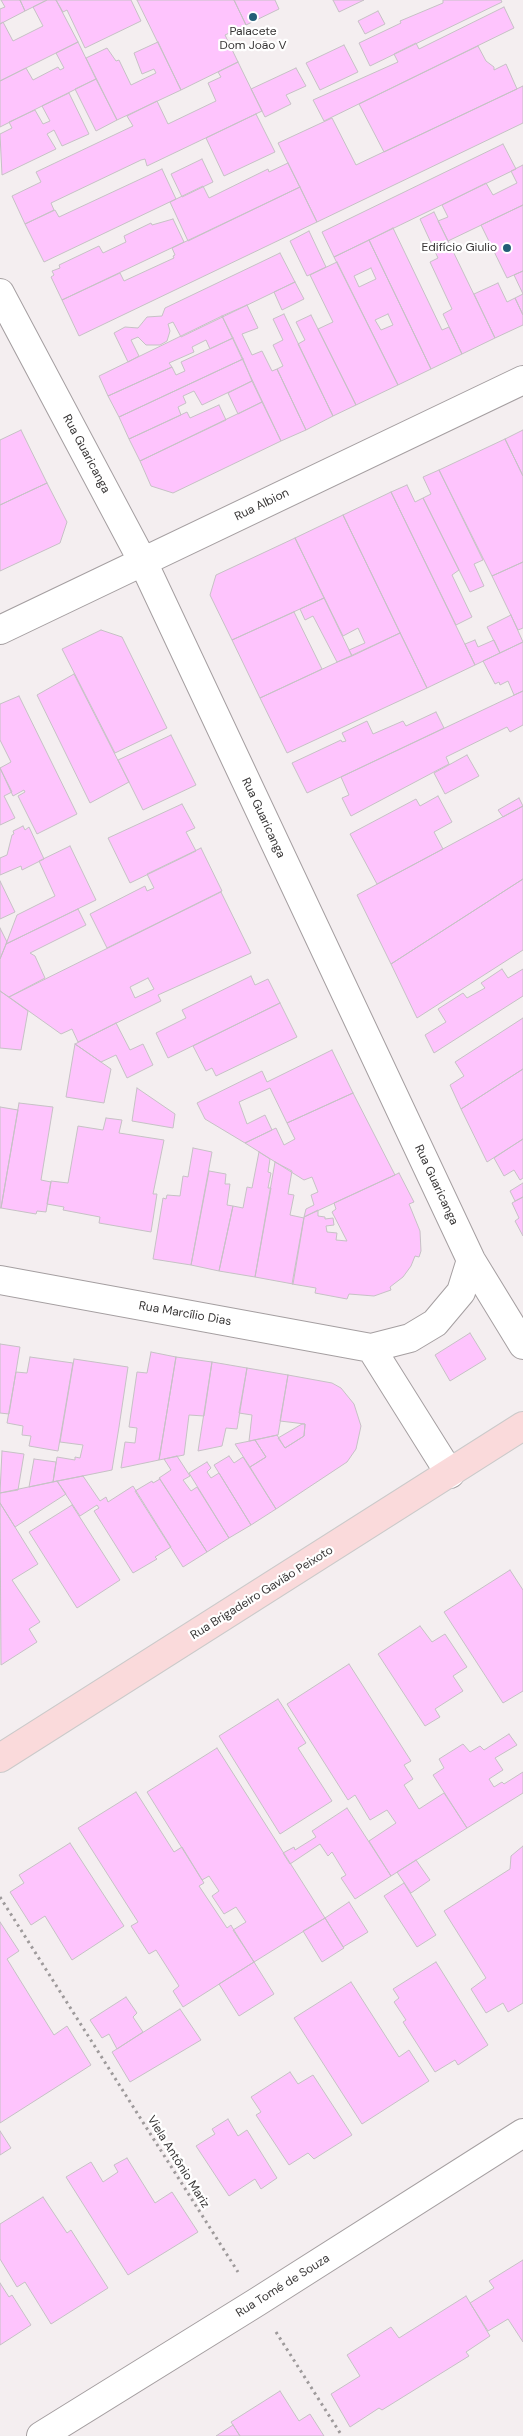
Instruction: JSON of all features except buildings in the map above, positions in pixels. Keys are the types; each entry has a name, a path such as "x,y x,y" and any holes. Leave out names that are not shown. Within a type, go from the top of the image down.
{"main road":[{"name":"Rua Brigadeiro Gavião Peixoto","path":"0,1758 523,1426"}],"street":[{"name":"Rua Guaricanga","path":"0,293 143,562 471,1260 523,1345"},
{"name":"Rua Albion","path":"0,630 523,380"},
{"name":"Rua Marcílio Dias","path":"0,1280 371,1348 410,1338 434,1323 461,1292 471,1260"},
{"path":"371,1348 450,1474"},
{"name":"Rua Tomé de Souza","path":"41,2436 257,2302 523,2133"}],"path":[{"name":"Viela Antônio Mariz","path":"0,1897 342,2436"}],"place":[{"name":"Palacete Dom João V","path":"253,17"},
{"name":"Edifício Giulio","path":"507,248"}]}
